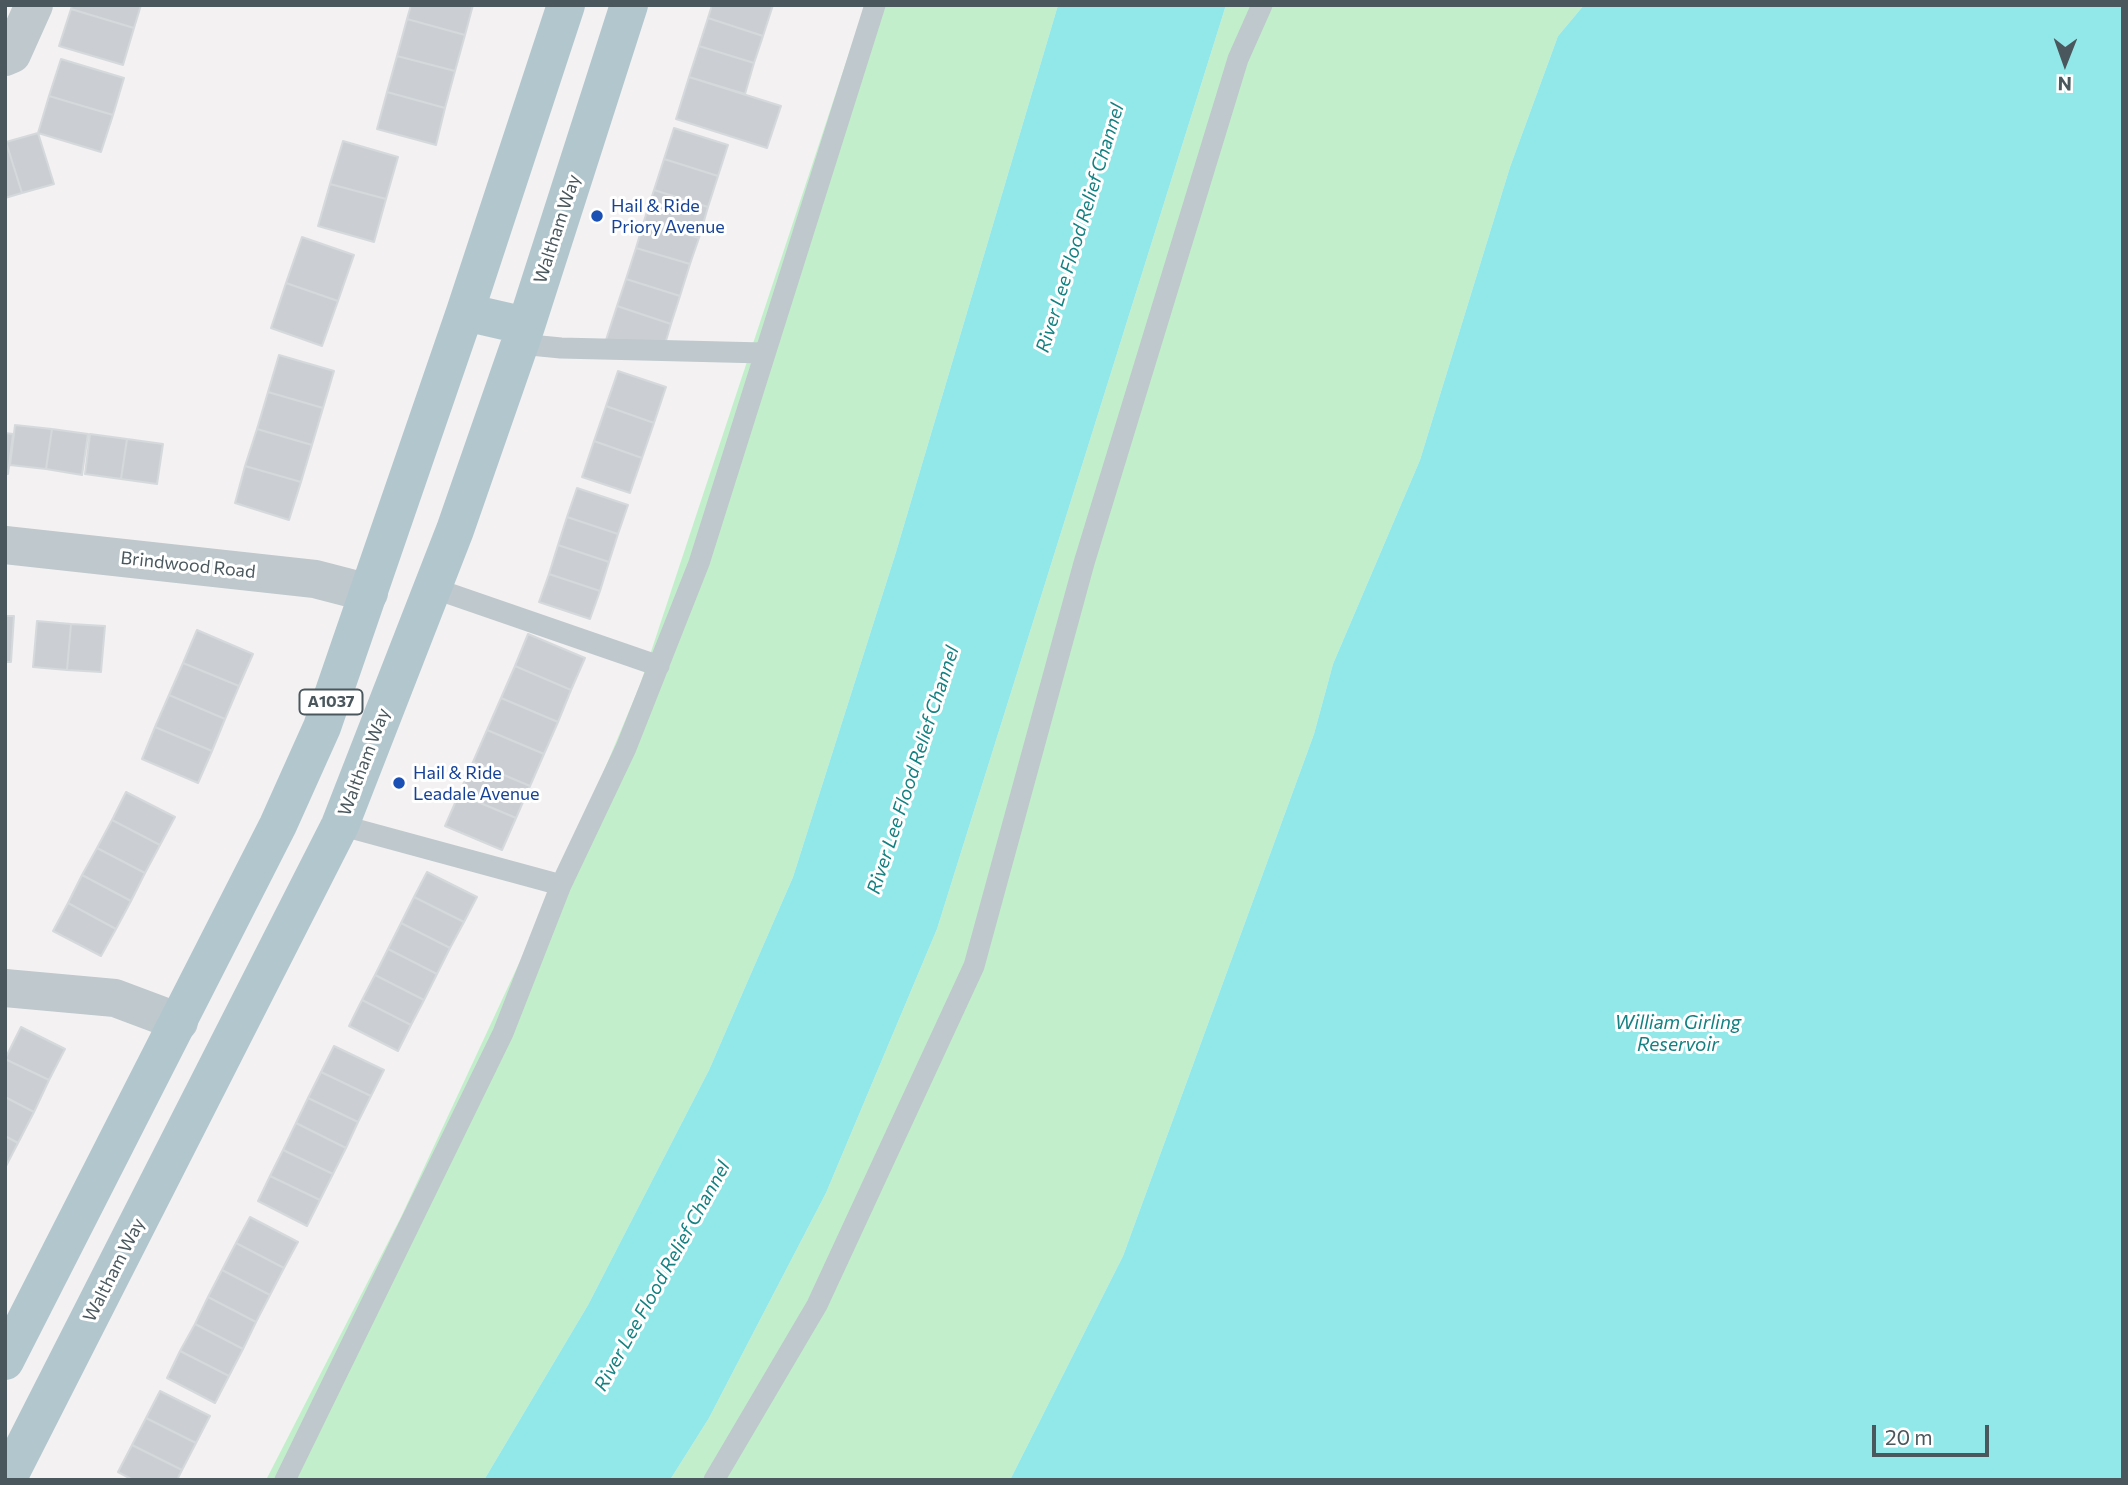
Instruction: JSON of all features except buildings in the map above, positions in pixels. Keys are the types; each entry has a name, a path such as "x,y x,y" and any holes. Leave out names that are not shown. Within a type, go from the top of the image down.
{"main road":[{"name":"A1037","path":"5,1361 278,825 322,727 465,312 566,5"},
{"name":"Waltham Way","path":"7,1480 334,837 433,589 523,335 629,5"},
{"path":"465,312 523,335"},
{"path":"278,825 334,837"},
{"path":"58,1258 107,1283"}],"street":[{"path":"5,57 12,54 34,5"},
{"name":"Brindwood Road","path":"5,545 315,579 369,593"},
{"path":"5,988 115,998 179,1022"}],"lane":[{"path":"285,1480 503,1034 561,885 626,748 659,666 699,563 875,5"},
{"path":"714,1480 817,1305 974,966 1084,563 1238,59 1262,5"},
{"path":"523,335 561,348 764,353"},
{"path":"433,589 659,666"},
{"path":"334,837 561,885"}],"green space":[{"path":"865,5 1058,5 896,552 793,877 709,1070 588,1305 484,1480 266,1480 401,1217 561,873 640,685"},
{"path":"1226,5 1584,5 1558,36 1510,167 1420,460 1333,664 1314,734 1123,1256 1010,1480 670,1480 709,1418 826,1193 937,929"}],"water":[{"name":"River Lee Flood Relief Channel","path":"1058,5 1226,5 937,929 826,1193 709,1418 670,1480 484,1480 588,1305 709,1070 793,877 896,552"},
{"name":"William Girling Reservoir","path":"1584,5 2123,5 2123,1480 1010,1480 1123,1256 1314,734 1333,664 1420,460 1510,167 1558,36"}],"place":[{"name":"Hail & Ride Priory Avenue","path":"597,216"},
{"name":"Hail & Ride Leadale Avenue","path":"399,783"}]}
